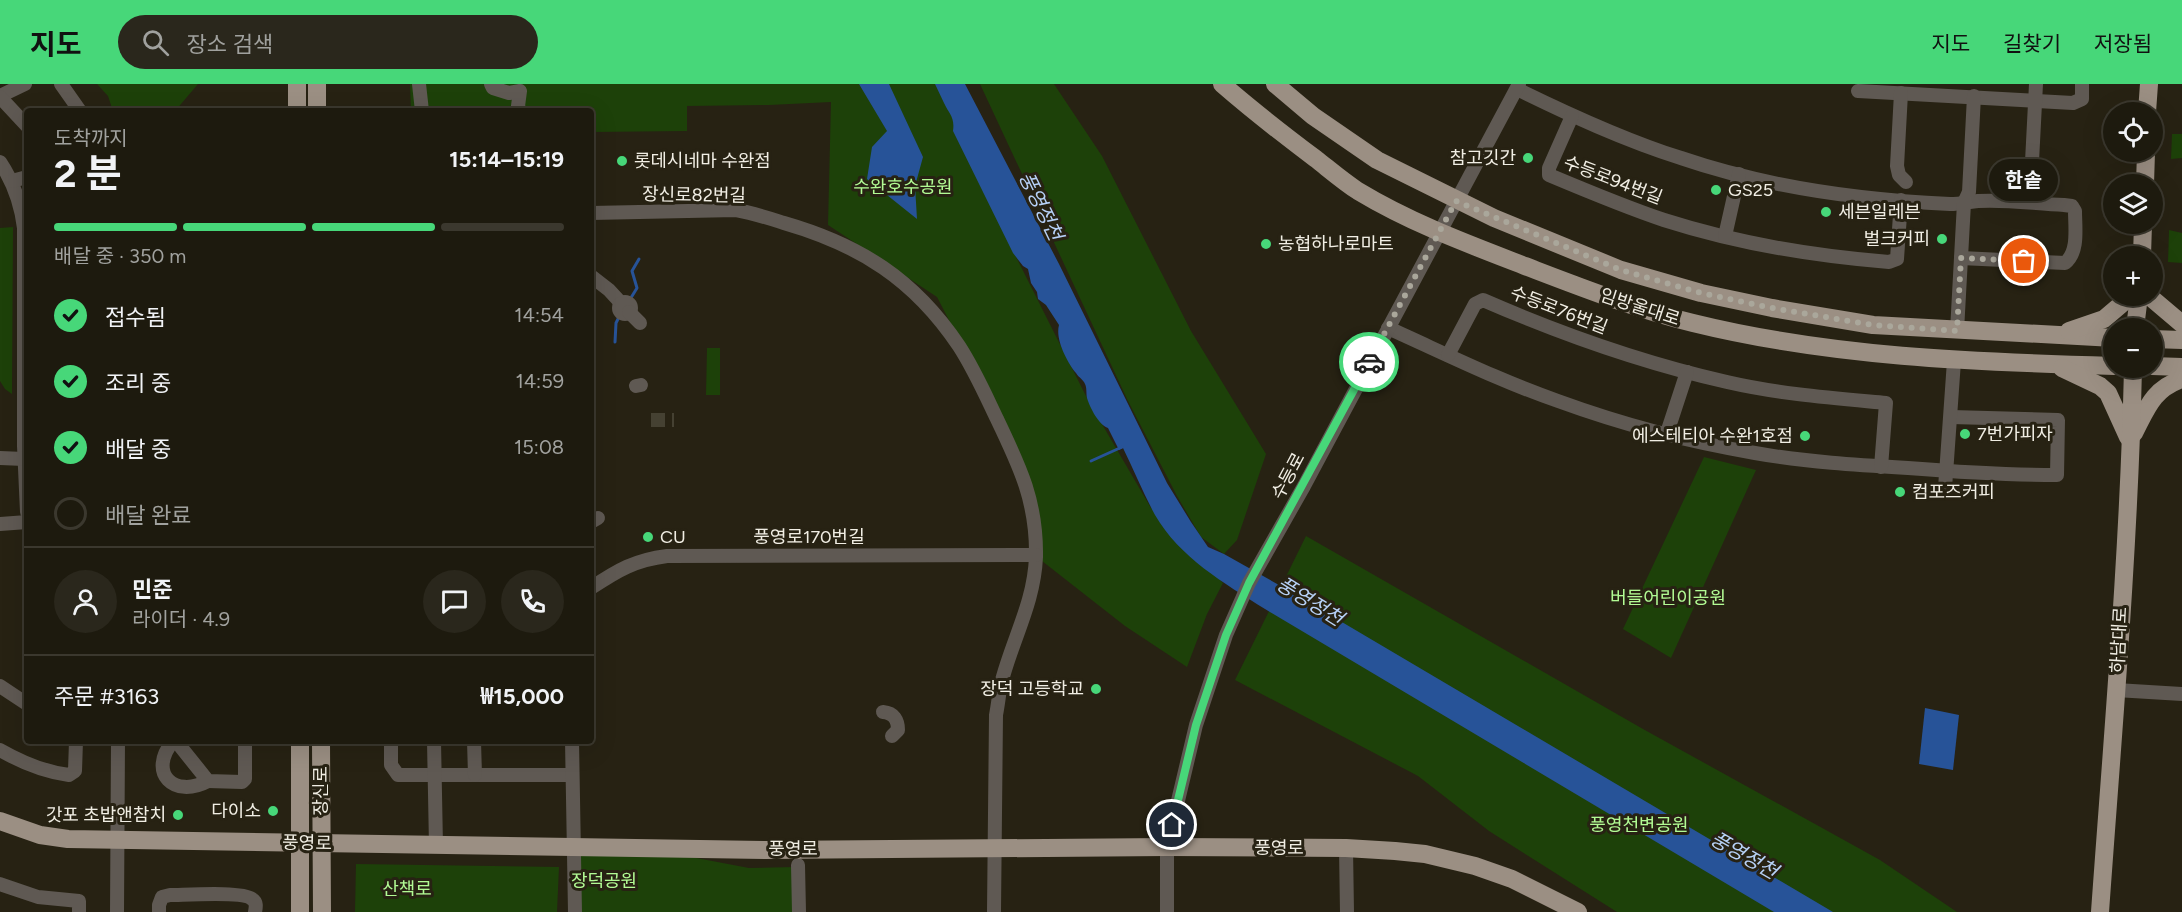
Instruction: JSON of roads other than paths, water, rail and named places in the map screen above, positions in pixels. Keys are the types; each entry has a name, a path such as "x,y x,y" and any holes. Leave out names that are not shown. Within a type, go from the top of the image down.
{"main road":[{"path":"297,84 297,108"},
{"path":"317,84 317,108"},
{"name":"임방울대로","path":"1222,84 1258,116 1356,190 1439,233 1609,298 1692,323 1786,343 1881,355 1954,361 2103,366"},
{"name":"임방울대로","path":"1275,84 1313,116 1377,160 1456,201 1621,270 1701,293 1873,325 2103,337"},
{"path":"2148,102 2149,84"},
{"path":"2056,335 2104,319 2119,306"},
{"path":"2161,306 2182,324"},
{"path":"2163,339 2182,340"},
{"path":"2055,364 2100,386 2108,393 2131,441"},
{"path":"2163,366 2182,367"},
{"name":"하남대로","path":"2100,912 2116,690 2133,378"},
{"path":"2131,441 2153,398 2170,384 2182,379"},
{"name":"장신로","path":"300,744 300,912"},
{"name":"장신로","path":"321,744 322,912"},
{"name":"풍영로","path":"0,821 49,836 68,839 787,850 1346,848 1415,853 1446,858 1512,879 1578,912"}],"street":[{"path":"24,123 0,97 25,84"},
{"path":"61,84 78,108"},
{"path":"419,84 422,108"},
{"path":"491,84 494,88 509,93 520,91 519,108"},
{"path":"2031,181 2036,84"},
{"path":"1858,91 1925,89 1974,96 2073,102 2082,99 2082,84"},
{"path":"1518,87 1572,116 1632,141 1682,159 1739,174 1800,187 1901,200 2072,206 2075,211 2075,250 2072,258 2065,263 1961,258"},
{"name":"수등로","path":"1167,912 1167,848 1196,725 1226,635 1249,583 1518,87"},
{"path":"1904,90 1897,166 1899,175 1906,182"},
{"path":"1957,331 1964,203 1968,192 1974,96"},
{"name":"수등로94번길","path":"1572,116 1549,168 1549,175 1664,220 1725,236 1798,252 1889,262 1897,259 1901,200"},
{"path":"0,162 12,181 22,209 24,228 24,459 0,458"},
{"path":"1725,236 1739,174"},
{"path":"12,181 24,178"},
{"name":"장신로82번길","path":"594,213 736,210 758,214 827,237 861,253 890,272 928,308 959,346 972,368 1023,476 1034,518 1036,555"},
{"path":"594,278 609,290 640,323"},
{"name":"수등로76번길","path":"1448,355 1475,304 1483,300 1517,315 1624,353 1687,372 1727,382 1800,395 1886,403 1881,467"},
{"path":"1388,328 1520,387 1560,402 1667,434 1798,460 1946,471 2057,475 2058,420 1951,417"},
{"path":"1945,488 1954,361"},
{"path":"1667,434 1687,372"},
{"path":"0,524 24,522"},
{"path":"994,912 996,715 1001,685 1031,598 1036,555"},
{"name":"풍영로170번길","path":"594,586 626,565 648,558 667,556 1036,555"},
{"path":"0,686 24,702"},
{"path":"2116,690 2182,694"},
{"path":"883,712 896,718 898,730 892,736"},
{"path":"0,750 28,764 69,775 75,771 76,744"},
{"path":"117,912 118,744"},
{"path":"172,744 162,762 163,772 176,785 189,788 208,781 242,782 245,779 245,744"},
{"path":"177,744 208,781"},
{"path":"391,744 391,765 398,775 572,776"},
{"path":"434,744 436,846"},
{"path":"474,744 475,775"},
{"path":"572,744 575,912"},
{"path":"1346,848 1347,912"},
{"path":"798,865 799,912"},
{"path":"0,884 38,897 79,901 79,912"},
{"path":"159,912 162,897 170,895 241,895 252,898 256,903 255,912"}],"water":[{"name":"수완호수공원","path":"859,84 889,84 923,157 915,186 917,219 867,179 872,147 887,131"},
{"name":"풍영정천","path":"935,84 965,84 1059,264 1167,483 1208,547 1286,589 1833,912 1774,912 1265,609 1190,557 1165,530 1155,515 1123,448 1119,450 1108,428 1098,420 1093,411 1087,398 1085,384 1077,375 1063,350 1058,331 1059,325 1046,305 1038,299 1028,269 1013,253 953,131 952,119"},
{"path":"1925,708 1959,715 1953,770 1919,764"}],"waterway":[{"path":"624,300 629,301 637,288 632,271 639,259"},
{"path":"615,342 616,323 620,315 617,306"},
{"path":"1091,461 1122,447"}],"tunnel":[{"path":"651,420 674,420"}],"place":[{"name":"참고깃간","path":"1528,158"},
{"name":"롯데시네마 수완점","path":"622,161"},
{"name":"GS25","path":"1716,190"},
{"name":"세븐일레븐","path":"1826,212"},
{"name":"벌크커피","path":"1942,239"},
{"name":"농협하나로마트","path":"1266,244"},
{"name":"한솥","path":"2024,261"},
{"name":"7번가피자","path":"1965,434"},
{"name":"에스테티아 수완1호점","path":"1805,436"},
{"name":"컴포즈커피","path":"1900,492"},
{"name":"CU","path":"648,537"},
{"name":"장덕 고등학교","path":"1096,689"},
{"name":"다이소","path":"273,811"},
{"name":"갓포 초밥앤참치","path":"178,815"}],"park label":[{"name":"버들어린이공원","path":"1668,598"},
{"name":"풍영천변공원","path":"1639,825"},
{"name":"장덕공원","path":"604,881"},
{"name":"산책로","path":"407,889"}]}
